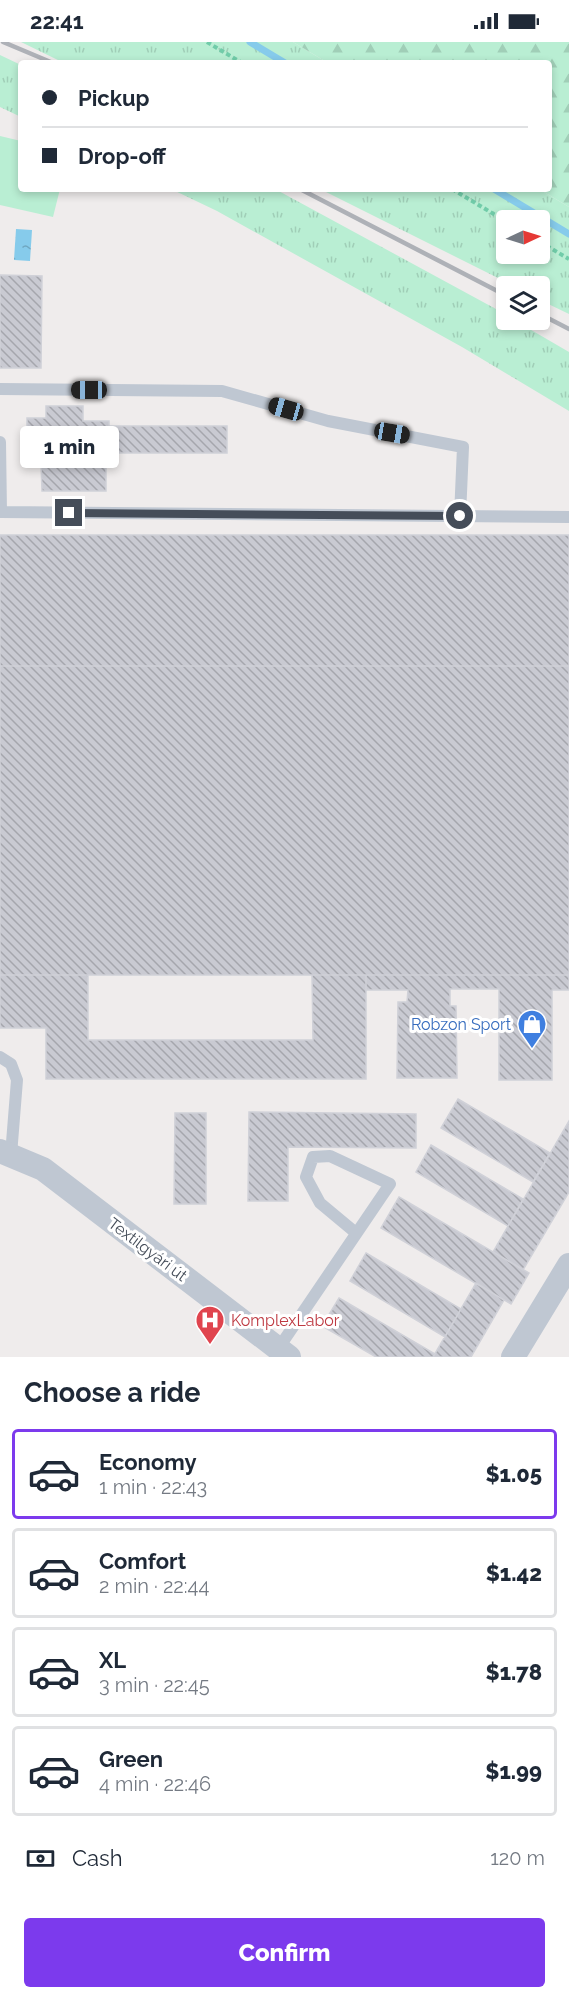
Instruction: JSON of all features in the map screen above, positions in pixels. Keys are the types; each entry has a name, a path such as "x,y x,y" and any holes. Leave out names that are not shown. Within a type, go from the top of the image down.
{"street":[{"name":"Textilgyári út","path":"6,1153 43,1169 284,1353"},
{"path":"513,1357 566,1277"}],"lane":[{"path":"0,389 222,391 328,421 463,447 460,516"},
{"path":"0,442 0,512 569,517"},
{"path":"0,1057 11,1064 17,1080 6,1153"},
{"path":"284,1353 356,1233 390,1184 330,1156 313,1157 306,1177 320,1203 356,1233"}],"path":[{"path":"207,42 237,60"},
{"path":"457,192 496,215"},
{"path":"550,248 569,259"}],"green space":[{"path":"21,42 293,42 323,60 58,60"},
{"path":"293,42 569,42 569,207 544,192 552,192 552,60 323,60"},
{"path":"0,55 18,64 18,116 0,107"},
{"path":"0,136 18,140 18,192 59,192 53,217 0,205"},
{"path":"177,192 281,192 496,309 496,330 531,330 569,352 569,411 462,347 217,211"},
{"path":"326,192 544,192 569,207 569,314 550,305 550,276 496,277"}],"water":[{"path":"16,229 32,230 30,261 14,260"}],"building":[{"path":"0,275 42,276 41,368 0,368"},
{"path":"46,406 83,406 83,421 109,421 109,426 227,426 227,453 106,453 106,491 42,491 41,463 27,463 27,418 46,418"},
{"path":"0,535 569,535 569,666 0,666"},
{"path":"0,666 569,666 569,975 0,975"},
{"path":"0,975 88,975 88,1040 313,1040 312,975 366,975 366,1079 46,1079 46,1028 0,1028"},
{"path":"366,975 569,975 569,990 552,990 552,1080 499,1080 499,989 450,989 450,1006 456,1006 457,1078 397,1078 398,1002 407,1002 408,990 366,990"},
{"path":"458,1099 550,1153 533,1182 441,1128"},
{"path":"249,1112 416,1114 416,1148 288,1147 288,1201 248,1201"},
{"path":"175,1113 206,1113 206,1204 174,1204"},
{"path":"569,1121 569,1192 523,1270 493,1252"},
{"path":"431,1145 523,1199 508,1226 416,1172"},
{"path":"399,1197 529,1273 511,1304 381,1228"},
{"path":"366,1253 461,1309 445,1337 350,1281"},
{"path":"476,1283 504,1300 471,1357 433,1357"},
{"path":"339,1298 435,1354 433,1357 376,1357 322,1326"}],"waterway":[{"path":"250,42 280,60"},
{"path":"499,192 569,234"}],"railway":[{"path":"3,42 46,60"},
{"path":"306,192 496,290"},
{"path":"550,319 569,329"}],"place":[{"name":"Robzon Sport","path":"532,1050"},
{"name":"KomplexLabor","path":"210,1346"}],"route":[{"path":"69,513 460,516"}]}
